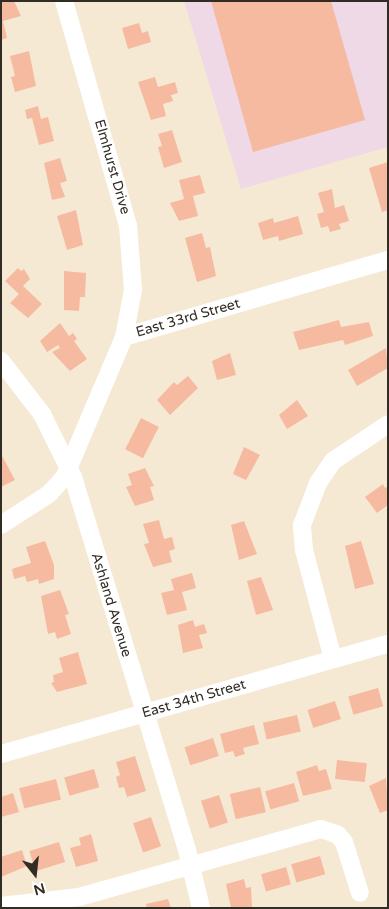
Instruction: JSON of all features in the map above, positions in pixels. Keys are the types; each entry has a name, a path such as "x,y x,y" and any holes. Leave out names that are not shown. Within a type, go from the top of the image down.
{"street":[{"name":"Elmhurst Drive","path":"64,1 128,225 133,290 124,337"},
{"name":"East 33rd Street","path":"1,525 49,494 69,468 124,337 388,260"},
{"name":"Ashland Avenue","path":"1,361 42,414 69,468 192,864 201,908"},
{"path":"333,659 304,550 302,525 318,483 333,461 388,424"},
{"name":"East 34th Street","path":"1,754 388,644"},
{"path":"1,906 79,896 312,830 326,829 341,838 360,893"}],"shaded area":[{"path":"184,1 388,1 388,147 241,189"}],"building":[{"path":"1,1 14,1 21,16 3,21 7,38 1,40"},
{"path":"211,1 331,1 365,120 253,152"},
{"path":"139,23 142,33 148,31 151,42 128,49 122,28"},
{"path":"29,51 36,86 15,92 11,77 15,76 10,56"},
{"path":"155,77 158,87 175,82 178,93 171,95 173,101 163,104 166,116 151,120 138,82"},
{"path":"38,106 41,119 48,117 54,141 39,145 32,118 27,119 25,110"},
{"path":"172,130 182,162 164,168 158,147 162,146 158,134"},
{"path":"60,158 67,181 60,183 65,197 52,200 44,163"},
{"path":"388,162 388,210 382,212 369,168"},
{"path":"200,175 205,193 193,196 198,216 179,221 170,203 184,199 179,180"},
{"path":"332,189 335,208 344,205 349,221 339,224 341,229 330,232 328,226 321,228 317,214 324,212 318,193"},
{"path":"76,210 83,245 67,250 57,216"},
{"path":"298,216 303,234 279,241 278,236 263,240 258,223 273,218 274,223"},
{"path":"202,233 206,248 210,247 216,276 197,282 185,238"},
{"path":"18,268 21,271 24,269 30,279 23,286 42,304 28,318 10,303 19,294 5,281"},
{"path":"64,271 86,273 85,297 80,297 79,311 64,310"},
{"path":"339,320 341,327 369,322 373,336 345,345 343,340 299,350 293,332"},
{"path":"60,323 69,336 73,333 77,339 74,341 87,359 70,371 52,352 60,348 58,345 47,352 40,341"},
{"path":"386,348 388,368 357,386 348,370"},
{"path":"230,353 236,375 217,380 212,361"},
{"path":"188,376 198,388 170,415 157,400 174,382 177,385"},
{"path":"297,400 308,416 287,429 279,415"},
{"path":"141,418 159,427 143,458 125,449"},
{"path":"244,447 260,455 246,480 233,474"},
{"path":"1,454 15,480 1,487"},
{"path":"145,468 154,486 150,487 154,500 135,506 126,487 132,485 128,474"},
{"path":"383,484 385,488 388,486 388,505 377,513 365,497"},
{"path":"159,520 164,539 172,537 175,549 169,551 172,562 153,567 144,544 149,543 143,524"},
{"path":"244,521 257,554 239,560 231,525"},
{"path":"45,541 54,565 54,579 39,584 38,579 27,582 25,576 14,579 12,569 31,563 26,547"},
{"path":"361,541 374,584 355,589 345,546"},
{"path":"192,573 196,588 182,592 187,610 167,615 161,593 174,590 171,579"},
{"path":"261,577 273,610 256,615 247,581"},
{"path":"60,590 69,614 65,615 71,634 57,639 55,632 48,634 41,596"},
{"path":"193,620 195,627 204,624 207,633 199,635 203,648 183,653 178,625"},
{"path":"78,652 87,684 57,692 51,683 54,682 53,675 63,672 59,658"},
{"path":"378,688 383,706 353,715 348,697"},
{"path":"335,701 341,719 313,728 307,710"},
{"path":"297,715 301,732 267,739 263,723"},
{"path":"254,725 259,744 243,748 245,754 235,757 233,751 225,753 220,734"},
{"path":"213,738 219,756 190,765 184,747"},
{"path":"135,756 146,791 127,797 124,787 119,788 116,777 120,775 116,762"},
{"path":"337,760 367,763 365,782 335,779"},
{"path":"317,765 319,771 326,769 332,789 303,796 296,772"},
{"path":"94,769 99,787 69,796 64,778"},
{"path":"386,778 388,810 380,813 369,786"},
{"path":"56,779 61,799 24,809 19,788"},
{"path":"294,783 299,801 270,810 265,791"},
{"path":"260,787 266,812 236,819 230,794"},
{"path":"13,793 19,812 1,817 1,797"},
{"path":"219,795 228,823 210,828 201,801"},
{"path":"151,817 161,846 143,852 133,823"},
{"path":"91,834 98,861 76,867 70,848 81,845 79,838"},
{"path":"59,842 65,862 35,871 29,851"},
{"path":"22,850 27,866 1,877 1,857"},
{"path":"320,856 325,874 296,883 291,864"},
{"path":"286,867 291,884 266,891 261,874"},
{"path":"244,879 246,888 251,887 252,907 231,908 226,884"},
{"path":"168,899 171,908 147,908 146,904"}]}
